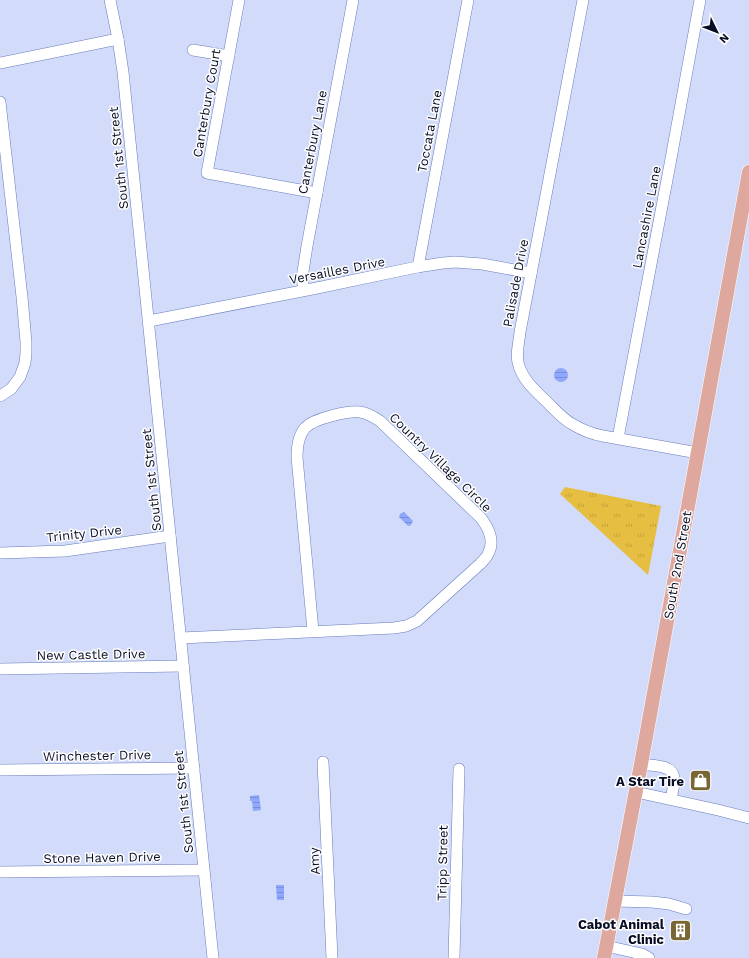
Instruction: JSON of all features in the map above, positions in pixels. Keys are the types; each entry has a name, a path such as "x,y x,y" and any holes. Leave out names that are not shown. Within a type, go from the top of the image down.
{"main road":[{"name":"South 2nd Street","path":"605,952 747,193 749,172"}],"street":[{"name":"South 1st Street","path":"110,0 124,80 213,958"},
{"name":"Canterbury Court","path":"239,0 207,173 317,193"},
{"name":"Canterbury Lane","path":"304,290 302,278 353,0"},
{"name":"Toccata Lane","path":"418,267 468,0"},
{"name":"Palisade Drive","path":"583,0 531,274 517,354 518,365 529,384 558,413 572,424 584,430 596,435 698,453"},
{"name":"Lancashire Lane","path":"618,438 700,0"},
{"path":"0,63 118,39"},
{"path":"193,50 229,56"},
{"path":"0,102 26,342 25,363 20,377 11,389 0,396"},
{"name":"Versailles Drive","path":"149,321 443,263 482,264 531,274"},
{"name":"Country Village Circle","path":"181,638 394,628 406,626 417,621 480,564 488,554 491,546 491,535 482,518 380,421 360,412 315,421 305,428 300,436 297,446 313,631"},
{"name":"Trinity Drive","path":"0,553 65,551 170,536"},
{"name":"New Castle Drive","path":"0,669 183,666"},
{"name":"Amy","path":"323,762 332,958"},
{"path":"641,764 666,768 671,771 674,778 671,799"},
{"name":"Winchester Drive","path":"0,770 194,768"},
{"name":"Tripp Street","path":"454,958 459,768"},
{"path":"636,792 749,818"},
{"name":"Stone Haven Drive","path":"0,872 204,870"},
{"path":"615,901 652,902 669,904 686,909"},
{"path":"605,952 637,953 649,958"}],"green space":[{"path":"565,487 661,506 648,575 560,494"}],"water":[{"path":"558,368 564,368 568,372 568,378 564,382 558,382 554,378 554,372"},
{"path":"404,512 413,521 411,525 408,526 399,517 400,514"},
{"path":"259,795 261,810 253,811 250,796"},
{"path":"276,885 284,885 284,900 277,900"}],"place":[{"name":"A Star Tire","path":"700,781"},
{"name":"Cabot Animal Clinic","path":"680,931"}]}
